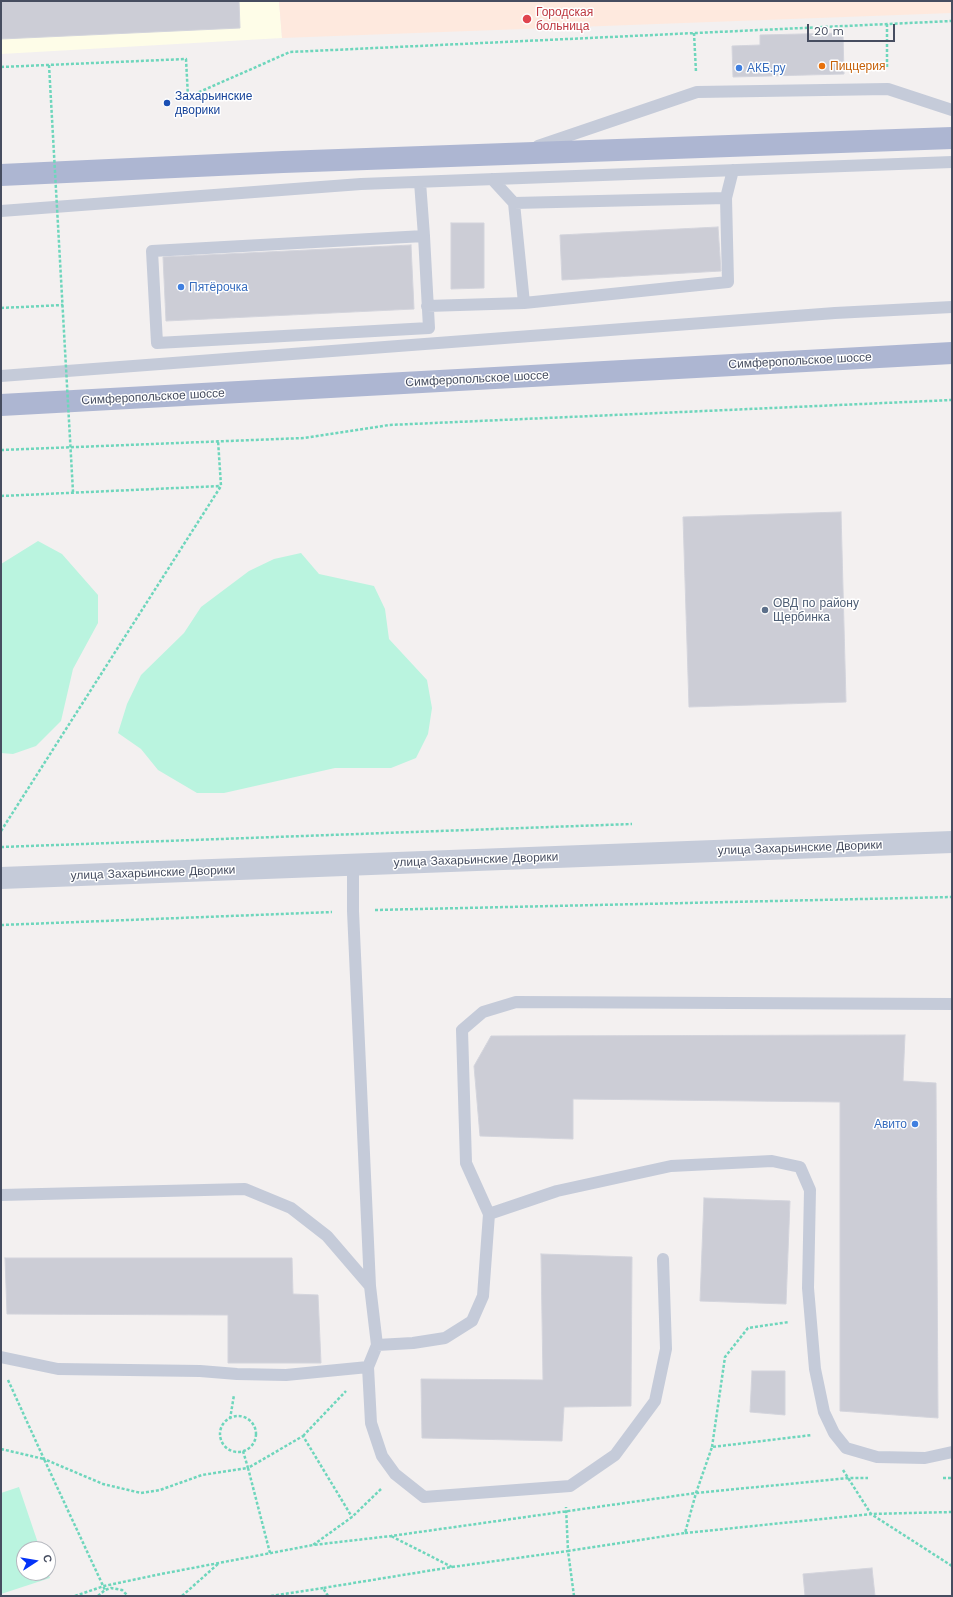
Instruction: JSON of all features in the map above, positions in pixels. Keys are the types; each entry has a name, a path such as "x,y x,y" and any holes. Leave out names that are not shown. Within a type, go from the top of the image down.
{"main road":[{"path":"1,175 952,138"},
{"name":"Симферопольское шоссе","path":"1,405 952,353"}],"street":[{"name":"улица Захарьинские Дворики","path":"1,878 952,842"}],"lane":[{"path":"516,154 697,92 888,89 952,110"},
{"path":"1,211 360,184 952,162"},
{"path":"428,306 524,303 728,282 726,198 733,170"},
{"path":"492,179 514,203 524,303"},
{"path":"420,182 424,236 429,328 157,343 152,251 424,236"},
{"path":"514,203 726,198"},
{"path":"1,376 835,313 952,307"},
{"path":"353,865 353,911 370,1286 377,1345 368,1367 371,1423 382,1456 395,1474 424,1498 570,1486 615,1455 655,1401 666,1349 663,1259"},
{"path":"377,1345 413,1343 445,1338 472,1321 483,1296 488,1214 466,1163 462,1030 483,1012 516,1002 952,1004"},
{"path":"488,1214 557,1191 670,1166 772,1161 800,1167 810,1190 808,1288 815,1369 824,1412 834,1433 846,1448 877,1457 925,1458 952,1452"},
{"path":"1,1195 246,1189 291,1208 321,1231 370,1286"},
{"path":"1,1357 58,1369 200,1371 237,1374 286,1375 368,1367"}],"path":[{"path":"1,68 186,59 188,97 290,52 952,21"},
{"path":"694,33 695,62"},
{"path":"49,65 73,492"},
{"path":"1,308 63,305"},
{"path":"1,450 218,440 304,438 390,424 952,400"},
{"path":"1,831 221,486 218,440"},
{"path":"1,496 221,486"},
{"path":"1,847 632,824"},
{"path":"1,925 353,911 952,897"},
{"path":"685,1533 696,1493 712,1447 725,1358 748,1328 797,1321"},
{"path":"1,1449 44,1459 102,1484 142,1493 160,1490 202,1475 248,1468 304,1436 368,1367"},
{"path":"8,1380 104,1588"},
{"path":"242,1417 247,1419 254,1428 255,1439 253,1444 244,1451 238,1452 227,1448 221,1438 222,1427 230,1418 242,1417"},
{"path":"712,1447 820,1434"},
{"path":"304,1436 352,1517"},
{"path":"244,1451 270,1553"},
{"path":"313,1544 352,1517 395,1474"},
{"path":"849,1478 871,1514 952,1566"},
{"path":"74,1596 104,1588 313,1544 392,1536 565,1513 696,1493 849,1478 871,1478"},
{"path":"938,1478 952,1478"},
{"path":"570,1486 565,1513 574,1596"},
{"path":"271,1596 452,1567 685,1533 871,1514 952,1512"},
{"path":"392,1536 452,1567"},
{"path":"182,1596 219,1563"},
{"path":"98,1596 104,1588"},
{"path":"104,1588 116,1588 122,1590 128,1596"},
{"path":"323,1588 328,1596"}],"shaded area":[{"path":"1,1 279,1 282,38 1,54"},
{"name":"Городская больница","path":"279,1 952,1 952,13 282,38"}],"green space":[{"path":"38,541 62,554 98,595 98,623 73,669 61,721 36,746 13,754 1,753 1,564"},
{"path":"301,553 319,574 374,586 385,609 389,639 427,680 432,708 428,734 416,758 391,768 335,768 224,793 197,793 158,770 141,749 118,733 127,704 141,675 184,633 201,607 249,571 274,559"},
{"path":"19,1487 37,1541 16,1541 16,1581 41,1581 1,1594 1,1493"}],"building":[{"path":"1,1 239,1 240,28 1,39"},
{"path":"843,33 844,74 733,77 732,46 760,45 760,35"},
{"path":"451,223 484,223 484,288 451,289"},
{"path":"718,227 721,271 562,280 560,235"},
{"path":"411,245 414,309 166,321 163,257"},
{"name":"ОВД по району Щербинка","path":"841,512 846,702 689,707 683,517"},
{"path":"905,1035 903,1081 936,1083 938,1418 840,1411 840,1102 573,1099 573,1139 480,1136 474,1066 491,1036"},
{"path":"704,1198 790,1201 786,1304 700,1301"},
{"path":"541,1254 632,1257 631,1406 564,1407 562,1441 422,1438 421,1379 543,1380"},
{"path":"5,1258 292,1258 293,1294 318,1295 321,1363 228,1363 228,1315 7,1314"},
{"path":"752,1371 785,1371 785,1415 750,1412"},
{"path":"872,1568 875,1596 805,1596 803,1574"}],"place":[{"name":"Городская больница","path":"527,19"},
{"name":"Пиццерия","path":"822,66"},
{"name":"АКБ.ру","path":"739,68"},
{"name":"Захарьинские дворики","path":"167,103"},
{"name":"Пятёрочка","path":"181,287"},
{"name":"ОВД по району Щербинка","path":"765,610"},
{"name":"Авито","path":"915,1124"}]}
